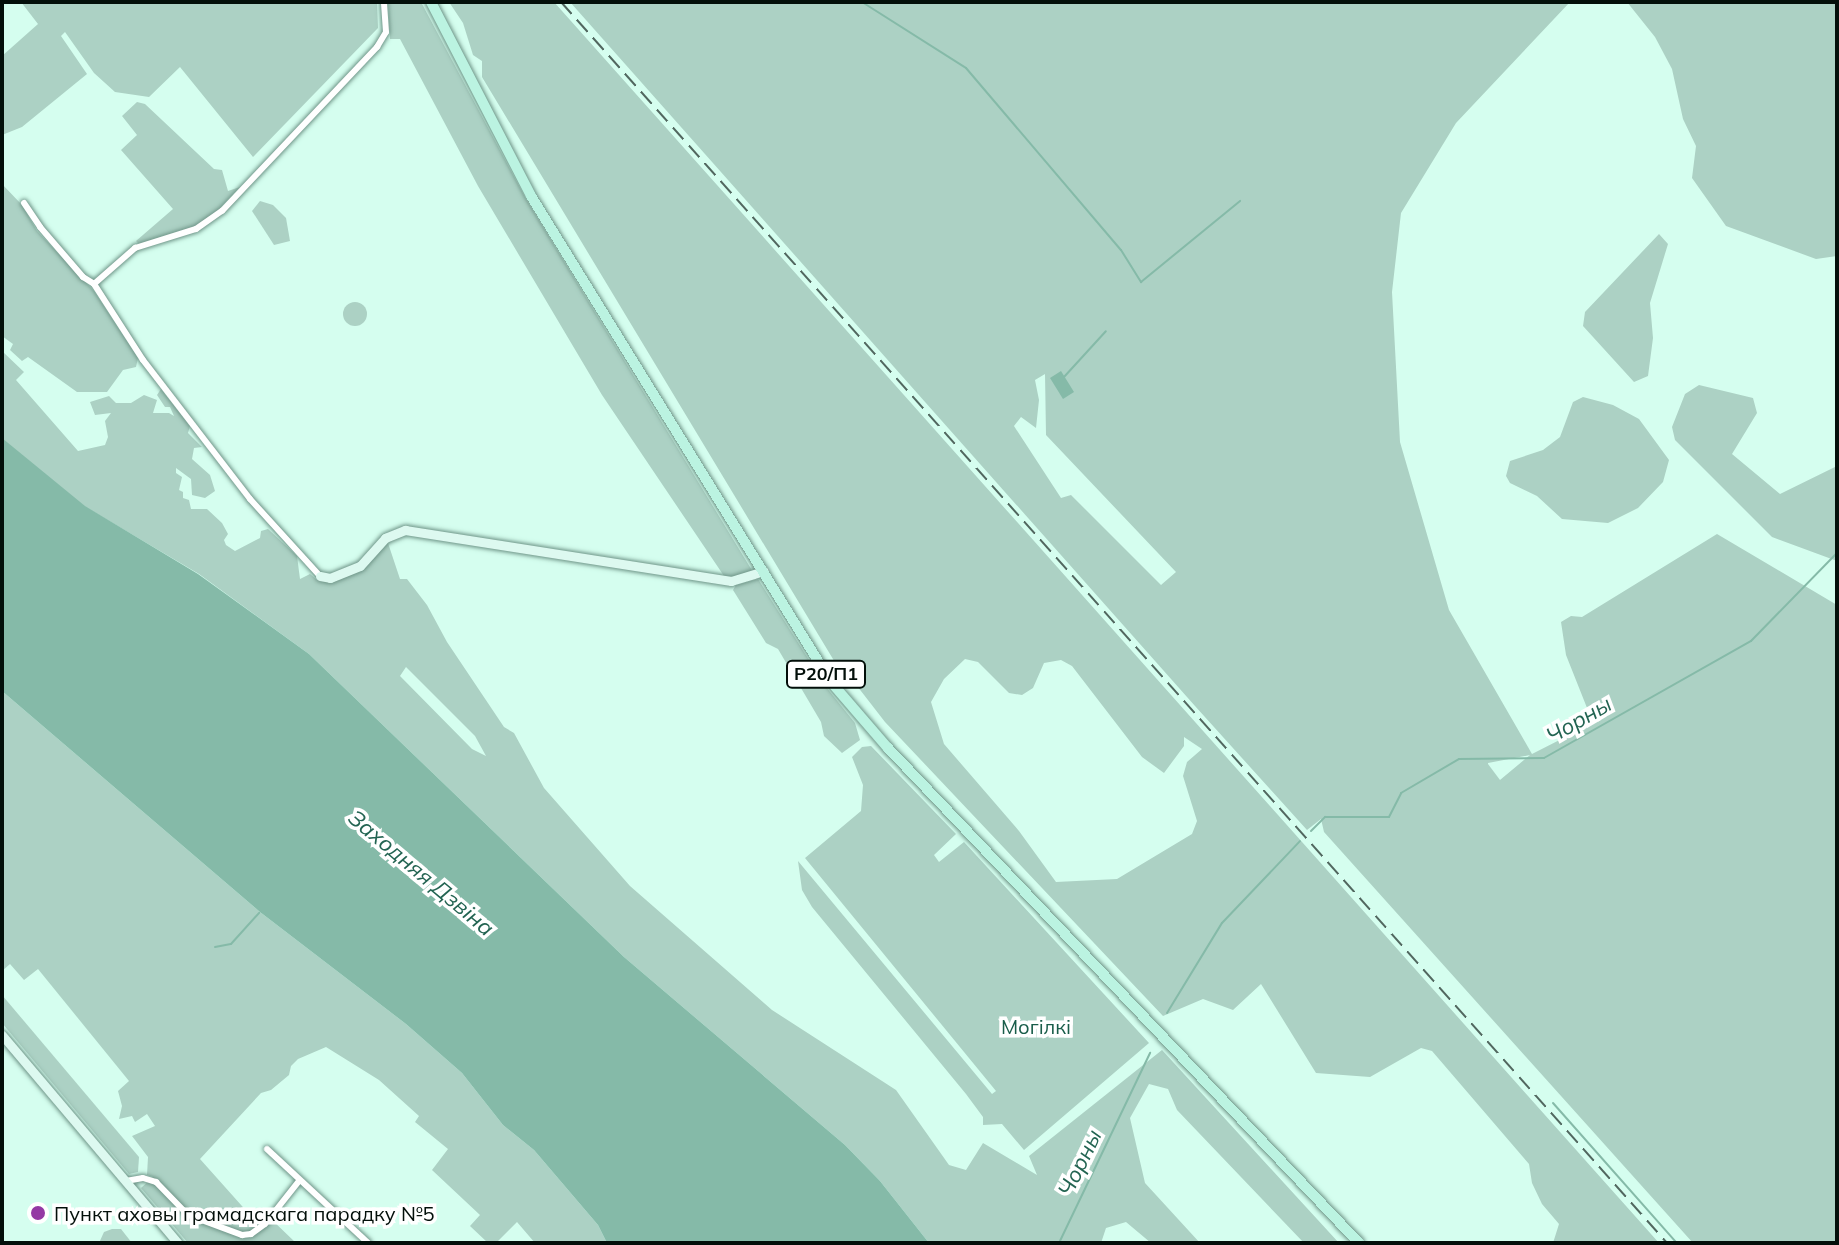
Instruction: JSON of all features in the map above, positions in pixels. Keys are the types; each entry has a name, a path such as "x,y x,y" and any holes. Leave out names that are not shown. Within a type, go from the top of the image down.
{"main road":[{"name":"Р20/П1","path":"431,2 531,196 831,682 888,748 1359,1243"}],"street":[{"path":"94,284 135,248 196,229 222,211 377,47 386,32 384,2"},
{"path":"24,203 40,227 83,277 94,284 143,360 250,499 320,576 330,578 360,566 385,538 405,530 731,581 763,571"},
{"path":"2,1035 178,1243"},
{"path":"267,1149 368,1243"},
{"path":"126,1181 143,1178 156,1182 188,1215 242,1235 251,1234 265,1224 299,1181"}],"green space":[{"path":"21,2 377,2 378,28 253,157 180,67 149,97 115,92 94,73 65,32 61,36 87,74 22,127 2,135 2,56 38,24"},
{"path":"388,2 421,2 526,199 753,572 740,577 724,576 602,395 478,186 400,39 390,39"},
{"path":"449,2 554,2 1659,1243 1553,1243 1559,1224 1542,1204 1532,1183 1529,1164 1432,1051 1421,1048 1370,1077 1316,1073 1261,984 1233,1010 1203,999 1163,1016 885,722 854,682 842,674 482,77 482,61 473,55 463,23","holes":["965,659 978,662 1009,693 1022,695 1033,688 1044,663 1061,660 1072,666 1142,757 1164,773 1184,746 1184,737 1202,749 1187,762 1183,776 1197,821 1192,834 1117,879 1056,882 1019,831 944,744 931,702 944,679"]},
{"path":"570,2 1570,2 1456,123 1401,213 1392,292 1400,442 1449,610 1532,754 1593,723 1566,655 1561,622 1571,616 1582,617 1717,534 1837,605 1837,1243 1693,1243 1324,832 1321,819 1307,830","holes":["1045,374 1046,435 1176,572 1161,585 1071,495 1061,498 1014,426 1021,417 1036,428 1039,400 1035,380","1530,755 1500,780 1488,764 1488,763"]},
{"path":"1627,2 1837,2 1837,256 1816,259 1726,226 1692,178 1696,146 1683,119 1672,69 1655,37"},
{"path":"137,102 145,104 214,169 222,170 228,191 240,187 217,211 195,226 139,244 136,241 173,209 121,150 137,135 122,116"},
{"path":"2,184 22,205 37,231 94,291 138,358 136,367 123,370 107,392 77,392 28,357 22,361 10,350 13,344 2,336"},
{"path":"260,201 273,205 286,218 290,241 274,245 252,211"},
{"path":"1659,234 1668,244 1650,303 1653,338 1648,376 1634,382 1583,326 1585,312"},
{"path":"355,302 366,309 367,314 360,325 355,326 344,319 343,314 350,303"},
{"path":"2,351 24,372 16,380 78,451 105,445 108,437 105,421 111,413 95,415 90,402 109,396 116,403 131,403 144,395 157,400 153,413 174,416 170,407 165,407 157,395 161,389 190,426 188,433 202,447 194,448 192,459 210,475 215,491 205,498 192,495 191,479 176,468 176,473 182,477 179,490 183,492 183,498 189,500 191,509 207,509 222,523 228,534 224,540 226,545 235,551 260,538 261,531 268,529 297,556 300,579 310,574 317,580 346,576 387,540 400,579 407,579 427,605 447,642 504,727 514,733 544,788 630,886 772,1010 896,1090 949,1165 966,1170 983,1143 1037,1175 1029,1156 1162,1050 1339,1243 1304,1243 1177,1110 1168,1089 1149,1084 1130,1118 1145,1183 1200,1243 1151,1243 1126,1222 1106,1228 1101,1243 929,1243 880,1181 845,1145 624,957 309,654 199,574 84,506 2,438","holes":["406,667 475,736 486,756 472,749 400,676"]},
{"path":"1699,385 1753,398 1757,413 1732,454 1780,494 1837,466 1837,561 1772,537 1675,440 1672,427 1685,394"},
{"path":"1583,397 1613,405 1639,419 1669,460 1663,482 1638,508 1608,523 1562,519 1537,496 1510,483 1506,476 1510,461 1543,450 1560,437 1573,402"},
{"path":"758,579 826,687 855,723 860,740 842,753 824,736 821,722 778,649 766,643 733,590 736,585"},
{"path":"2,691 260,912 406,1024 462,1073 503,1125 534,1150 598,1225 607,1243 535,1243 517,1222 496,1243 488,1243 470,1226 480,1215 432,1170 448,1149 415,1122 419,1116 379,1080 326,1047 298,1059 291,1066 289,1075 271,1090 261,1093 200,1159 259,1225 269,1217 296,1243 188,1243 141,1188 153,1177 147,1175 148,1157 132,1136 155,1126 147,1114 135,1122 132,1116 119,1119 122,1106 118,1091 129,1081 38,969 24,980 10,964 2,971"},
{"name":"Могілкі","path":"871,746 956,834 934,855 939,862 964,842 1149,1043 1024,1150 1002,1124 983,1125 983,1117 966,1094 812,907 802,890 798,861 992,1094 996,1091 805,858 861,811 863,785 852,757 862,747"},
{"path":"2,995 139,1157 138,1172 129,1174 2,1023"},
{"path":"121,1229 132,1243 99,1243 104,1232"}],"water":[{"path":"1061,371 1074,392 1063,399 1050,378"},
{"name":"Заходняя Дзвіна","path":"2,438 85,506 198,574 309,654 624,957 845,1145 880,1181 929,1243 607,1243 598,1225 534,1150 503,1125 462,1073 406,1024 260,912 2,691"}],"waterway":[{"path":"862,2 966,68 1121,250 1141,282 1240,201"},
{"path":"1064,377 1106,331"},
{"name":"Чорны","path":"1311,831 1325,817 1389,817 1401,793 1459,759 1544,758 1751,641 1837,553"},
{"name":"Чорны","path":"1167,1013 1222,923 1300,841"},
{"path":"215,947 231,944 259,913"},
{"name":"Чорны","path":"1059,1243 1150,1053"},
{"path":"1553,1103 1677,1243"}],"railway":[{"path":"561,2 1667,1243"}],"place":[{"name":"Пункт аховы грамадскага парадку №5","path":"38,1213"}]}
